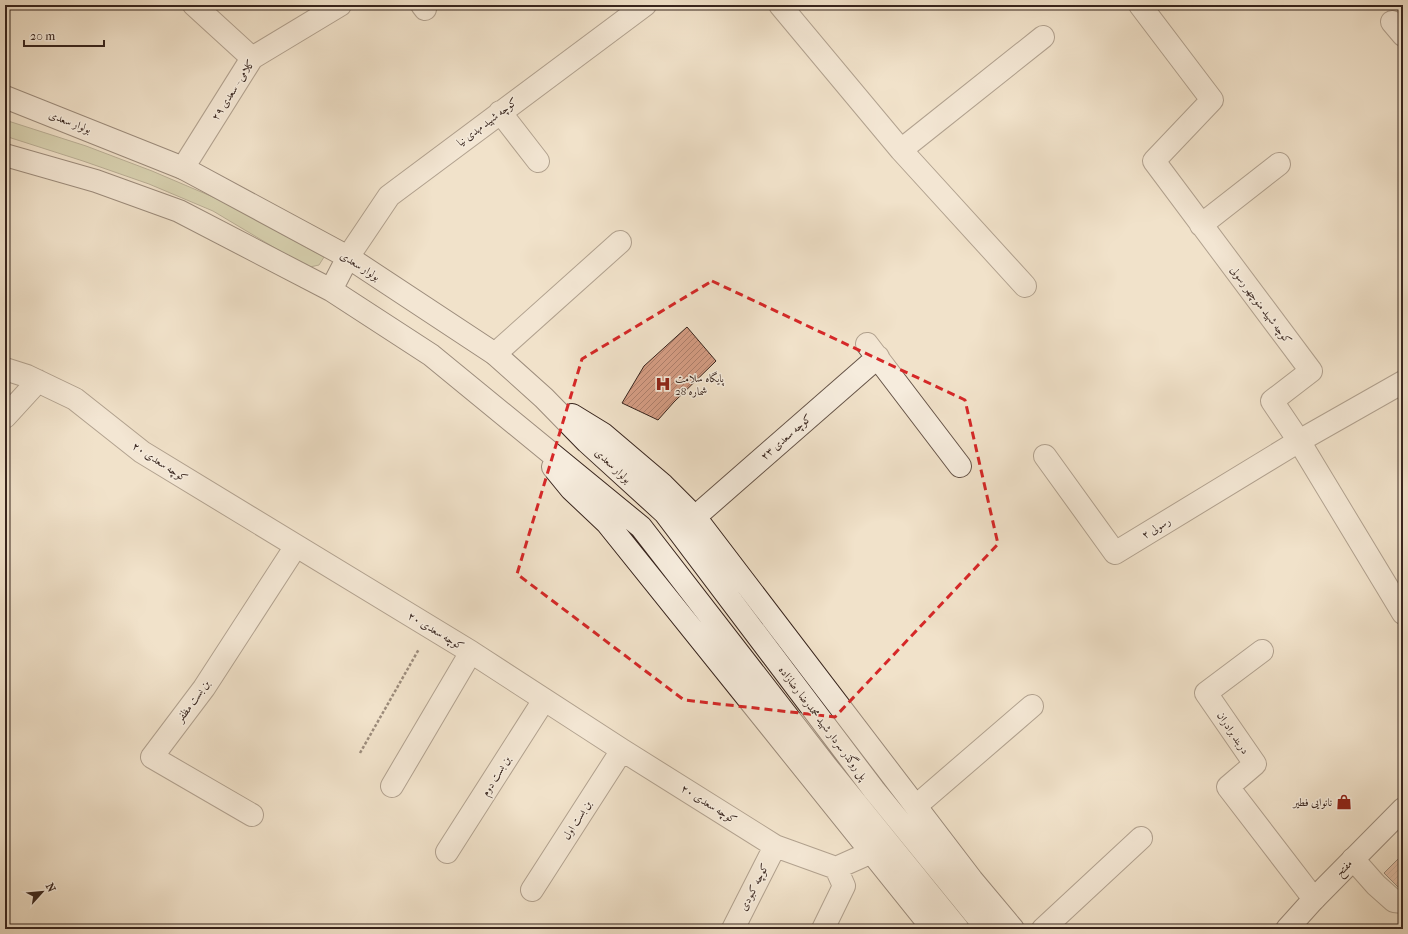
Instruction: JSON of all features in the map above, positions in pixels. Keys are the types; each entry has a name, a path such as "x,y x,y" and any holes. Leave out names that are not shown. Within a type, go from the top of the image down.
{"street":[{"path":"194,5 252,58"},
{"name":"کلامی - سعدی ۲۹","path":"183,168 252,58 340,5"},
{"name":"کوچه شهید مهدی نیا","path":"331,290 348,257 389,196 645,5"},
{"path":"780,5 901,150 1025,286"},
{"name":"کوچه شهید منوچهر رسولی","path":"1140,5 1212,100 1154,161 1311,371 1272,401 1299,441 1403,613"},
{"path":"901,150 1043,37"},
{"name":"بولوار سعدی","path":"5,97 183,168 348,257 495,354 544,398 587,442 665,513"},
{"path":"500,112 538,161"},
{"path":"5,155 96,181 179,211 331,290 431,355 520,428 571,489 607,523 933,929"},
{"path":"1201,225 1279,164"},
{"path":"495,354 620,242"},
{"name":"کوچه سعدی ۲۳","path":"694,517 873,350 960,466"},
{"name":"کوچه سعدی ۲۰","path":"5,369 38,381 74,399 142,452 431,627 775,846 836,868"},
{"path":"5,417 38,381"},
{"path":"1299,441 1403,382"},
{"path":"544,398 603,434 663,485 694,517 972,880 1014,929"},
{"name":"پل روگذر سردار شهید محمدرضا رضازاده","path":"520,428 641,526 826,766 958,929"},
{"name":"رسولی ۲","path":"1045,456 1115,553 1299,441"},
{"name":"پل روگذر سردار شهید محمدرضا رضازاده","path":"665,513 874,790 987,929"},
{"name":"بن بست مظفر","path":"252,815 152,757 204,688 296,546"},
{"name":"دربند برادران","path":"1262,651 1206,694 1254,764 1228,787 1314,899"},
{"path":"392,786 471,652"},
{"name":"بن بست دوم","path":"447,852 544,700"},
{"path":"916,806 1032,706"},
{"name":"بن بست اول","path":"532,890 622,750"},
{"name":"مفتح","path":"1287,929 1314,899 1403,810"},
{"path":"1043,929 1141,838"},
{"name":"کوچه کبودی","path":"733,929 775,846"},
{"path":"823,929 844,886 836,868 872,852"},
{"path":"1353,859 1376,885 1394,901 1403,902"}],"path":[{"path":"360,753 431,627"}],"highlighted area":[{"path":"712,281 965,400 998,544 835,717 684,700 517,574 582,359"}],"green space":[{"path":"5,120 86,146 152,171 220,200 324,257 319,265 310,267 285,254 213,211 149,184 5,136"}],"building":[{"name":"پایگاه سلامت شماره 28","path":"687,327 716,361 674,402 658,420 622,403 644,366"},
{"path":"1403,854 1403,892 1384,873"}],"place":[{"name":"پایگاه سلامت شماره 28","path":"663,384"},
{"name":"نانوایی فطیر","path":"1344,802"}]}
